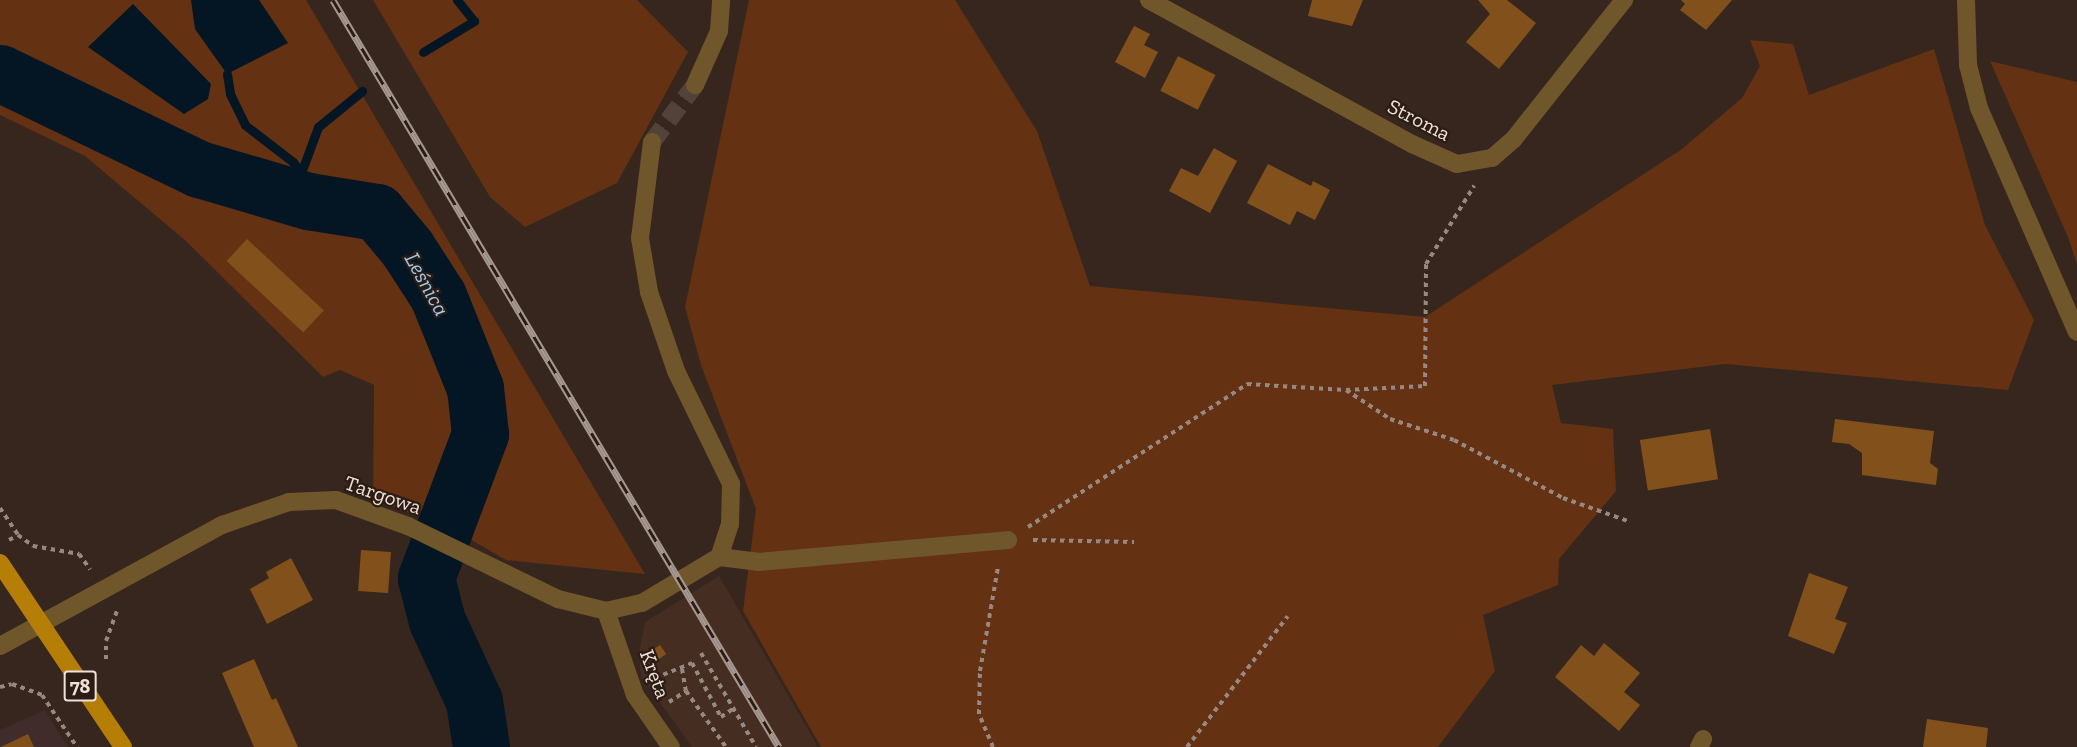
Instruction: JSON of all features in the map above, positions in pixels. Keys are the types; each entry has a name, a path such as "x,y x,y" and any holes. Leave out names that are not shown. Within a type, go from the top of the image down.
{"main road":[{"name":"78","path":"0,563 123,747"}],"street":[{"path":"695,85 719,31 721,0"},
{"name":"Stroma","path":"1149,0 1412,144 1457,164 1492,158"},
{"path":"1492,158 1512,140 1624,0"},
{"path":"1966,0 1968,65 1989,135 2077,332"},
{"path":"652,142 640,238 649,292 676,371 731,484 730,524 718,557 758,562 1008,540"},
{"name":"Targowa","path":"0,646 222,525 289,502 336,500 408,526 558,599 606,611 642,603 718,557"},
{"name":"Kręta","path":"606,611 635,695 671,747"}],"path":[{"path":"993,747 979,714 980,671 994,578 1008,540 1247,384 1346,390 1425,386 1426,264 1492,158"},
{"path":"1346,390 1390,419 1454,440 1563,498 1628,520"},
{"path":"0,508 18,535 33,546 79,554 120,614 106,641 106,659"},
{"path":"0,546 18,535"},
{"path":"1008,540 1134,543"},
{"path":"1187,747 1288,616"},
{"path":"701,653 756,747"},
{"path":"635,695 647,681 682,669 692,663 722,717 733,709"},
{"path":"682,669 686,691 726,747"},
{"path":"0,687 12,684 42,695 77,747"},
{"path":"659,707 686,691"}],"shaded area":[{"path":"0,0 306,0 645,574 506,560 461,534 373,498 374,385 340,370 323,377 186,241 85,156 0,115"},
{"path":"373,0 637,0 688,52 617,183 525,227 490,197"},
{"path":"749,0 955,0 1037,131 1090,286 1425,317 1682,149 1742,98 1760,66 1750,40 1793,44 1809,95 1934,49 1985,225 2034,320 2008,390 1725,364 1552,385 1561,423 1613,429 1616,491 1559,559 1558,585 1483,615 1495,671 1438,747 821,747 743,611 756,509 701,365 685,307"},
{"path":"1990,61 2077,82 2077,264 2068,237"},
{"path":"719,576 818,747 692,747 641,676 639,653 645,622"},
{"path":"45,710 68,747 0,747 0,730"}],"water":[{"path":"191,0 259,0 288,43 227,74 195,29"},
{"path":"133,4 211,84 208,99 184,114 88,47"}],"building":[{"path":"1312,0 1363,0 1352,26 1308,16"},
{"path":"1478,0 1507,0 1536,23 1499,69 1466,42 1490,14"},
{"path":"1681,0 1732,0 1706,30 1680,10 1685,4"},
{"path":"1134,26 1150,34 1144,45 1158,52 1145,78 1115,62"},
{"path":"1178,56 1215,75 1198,110 1160,91"},
{"path":"1214,148 1237,161 1210,213 1169,191 1181,168 1198,176"},
{"path":"1268,164 1311,186 1313,181 1330,190 1315,220 1297,211 1290,225 1247,203"},
{"path":"247,239 324,311 303,333 227,261"},
{"path":"1835,419 1934,431 1930,463 1938,469 1936,485 1862,475 1862,453 1849,444 1832,442"},
{"path":"1710,429 1718,479 1648,490 1640,440"},
{"path":"361,550 391,552 388,593 358,591"},
{"path":"291,558 313,600 267,624 250,589 269,578 266,572"},
{"path":"1809,573 1848,587 1835,619 1847,623 1834,654 1788,636"},
{"path":"1604,643 1640,673 1624,692 1640,705 1619,731 1555,677 1581,645 1594,656"},
{"path":"660,645 666,654 659,659 653,650"},
{"path":"254,659 272,700 276,698 298,747 254,747 222,673"},
{"path":"1927,719 1988,728 1986,747 1923,747"},
{"path":"28,734 34,747 1,747"}],"waterway":[{"path":"423,52 474,21 457,0"},
{"name":"Leśnica","path":"0,73 199,169 308,201 377,212 407,248 438,296 475,388 480,434 426,578 437,621 474,701 481,747"},
{"path":"227,74 230,94 245,125 293,162 303,176 308,201"},
{"path":"301,173 318,127 362,91"}],"tunnel":[{"path":"652,142 695,85"}],"railway":[{"path":"333,0 779,747"}]}
